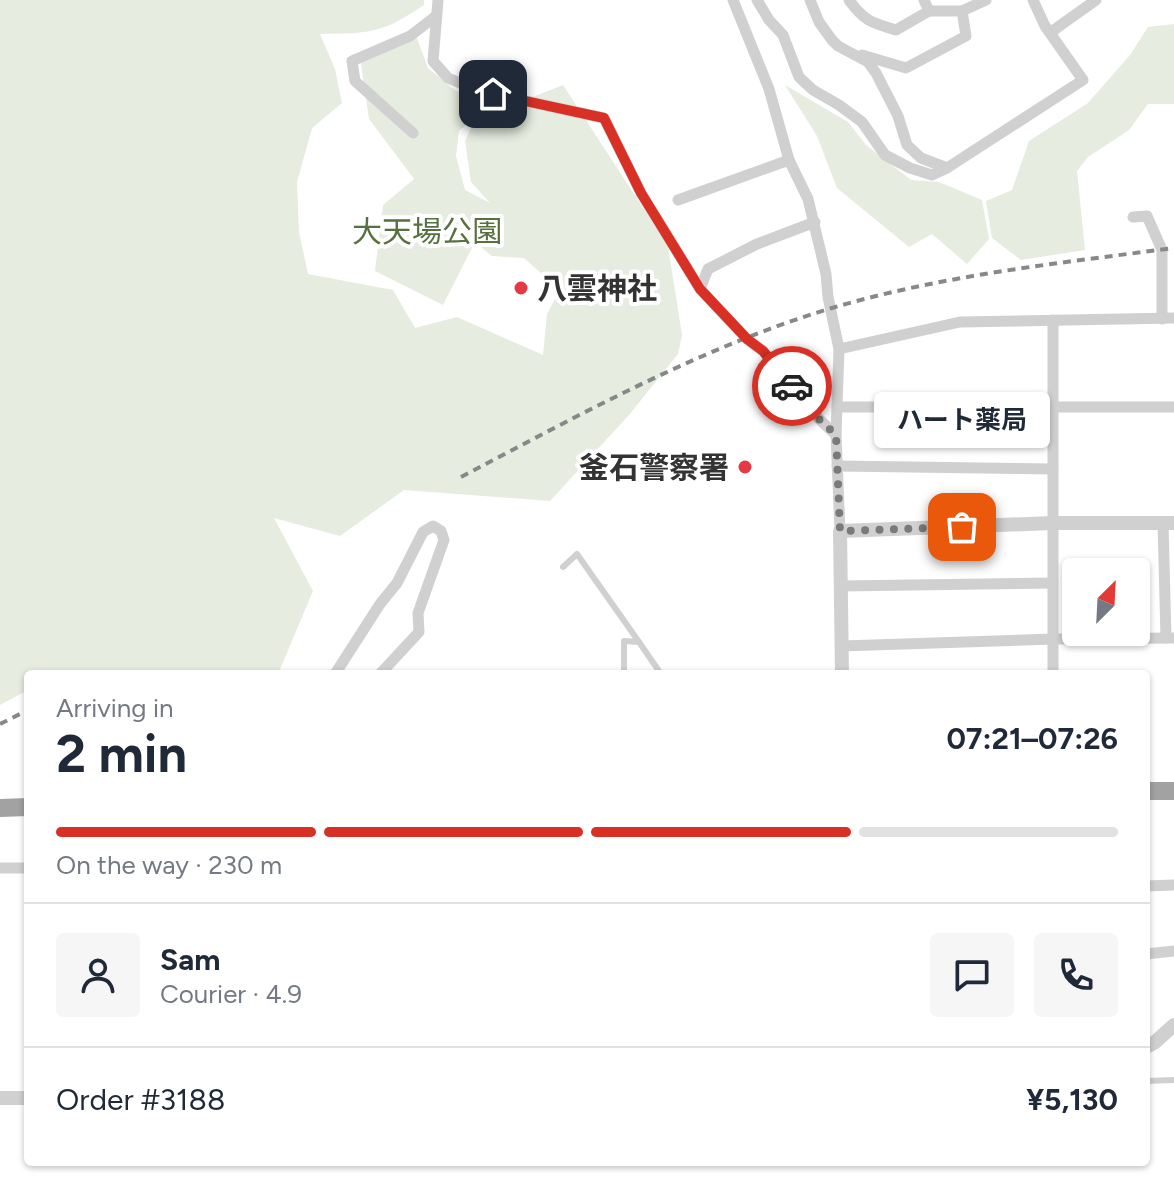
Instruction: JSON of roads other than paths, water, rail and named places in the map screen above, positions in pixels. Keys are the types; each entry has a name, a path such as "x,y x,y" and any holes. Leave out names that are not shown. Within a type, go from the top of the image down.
{"highway":[{"path":"1150,791 1174,791"},
{"path":"0,808 24,807"}],"street":[{"path":"438,0 433,61 448,78 493,94 604,118 641,193 700,289 747,339 763,351 836,435"},
{"path":"733,0 769,89 789,160 808,199 815,222 839,349 836,435 842,670"},
{"path":"757,0 783,35 799,77 813,90 862,122 885,155 932,175 1083,80 1040,17 1036,1"},
{"path":"810,0 819,22 832,40 868,62 898,116 907,145 921,158 947,168"},
{"path":"849,0 870,22 896,30 926,5 962,11 986,0"},
{"path":"1051,32 1096,0"},
{"path":"854,54 906,68 966,36 962,11"},
{"path":"413,133 355,81 352,61 410,36 436,16"},
{"path":"678,200 789,160"},
{"path":"839,349 960,322 1168,318 1160,242 1147,216 1133,217"},
{"path":"700,289 708,269 757,244 815,222"},
{"path":"1160,242 1174,239"},
{"path":"1053,320 1053,670"},
{"path":"837,407 1174,407"},
{"path":"837,466 1053,469"},
{"path":"840,531 1053,523 1169,523 1170,638 842,646"},
{"path":"338,670 397,583 423,532 433,526 441,531 444,540 418,613 419,632 384,670"},
{"path":"841,586 1053,583"},
{"path":"0,868 24,868"},
{"path":"1150,886 1174,885"},
{"path":"1150,954 1174,951"},
{"path":"1150,1045 1174,1025"},
{"path":"0,1098 24,1098"}],"lane":[{"path":"563,567 577,554 658,670"},
{"path":"624,670 624,641 639,642"},
{"path":"1150,1081 1174,1080"}],"railway":[{"path":"461,477 689,362 832,308 959,278 1174,248"},
{"path":"0,724 24,712"}],"place":[{"name":"八雲神社","path":"521,288"},
{"name":"釜石警察署","path":"745,467"},
{"name":"ハート薬局","path":"962,527"}],"park label":[{"name":"大天場公園","path":"427,231"}]}
